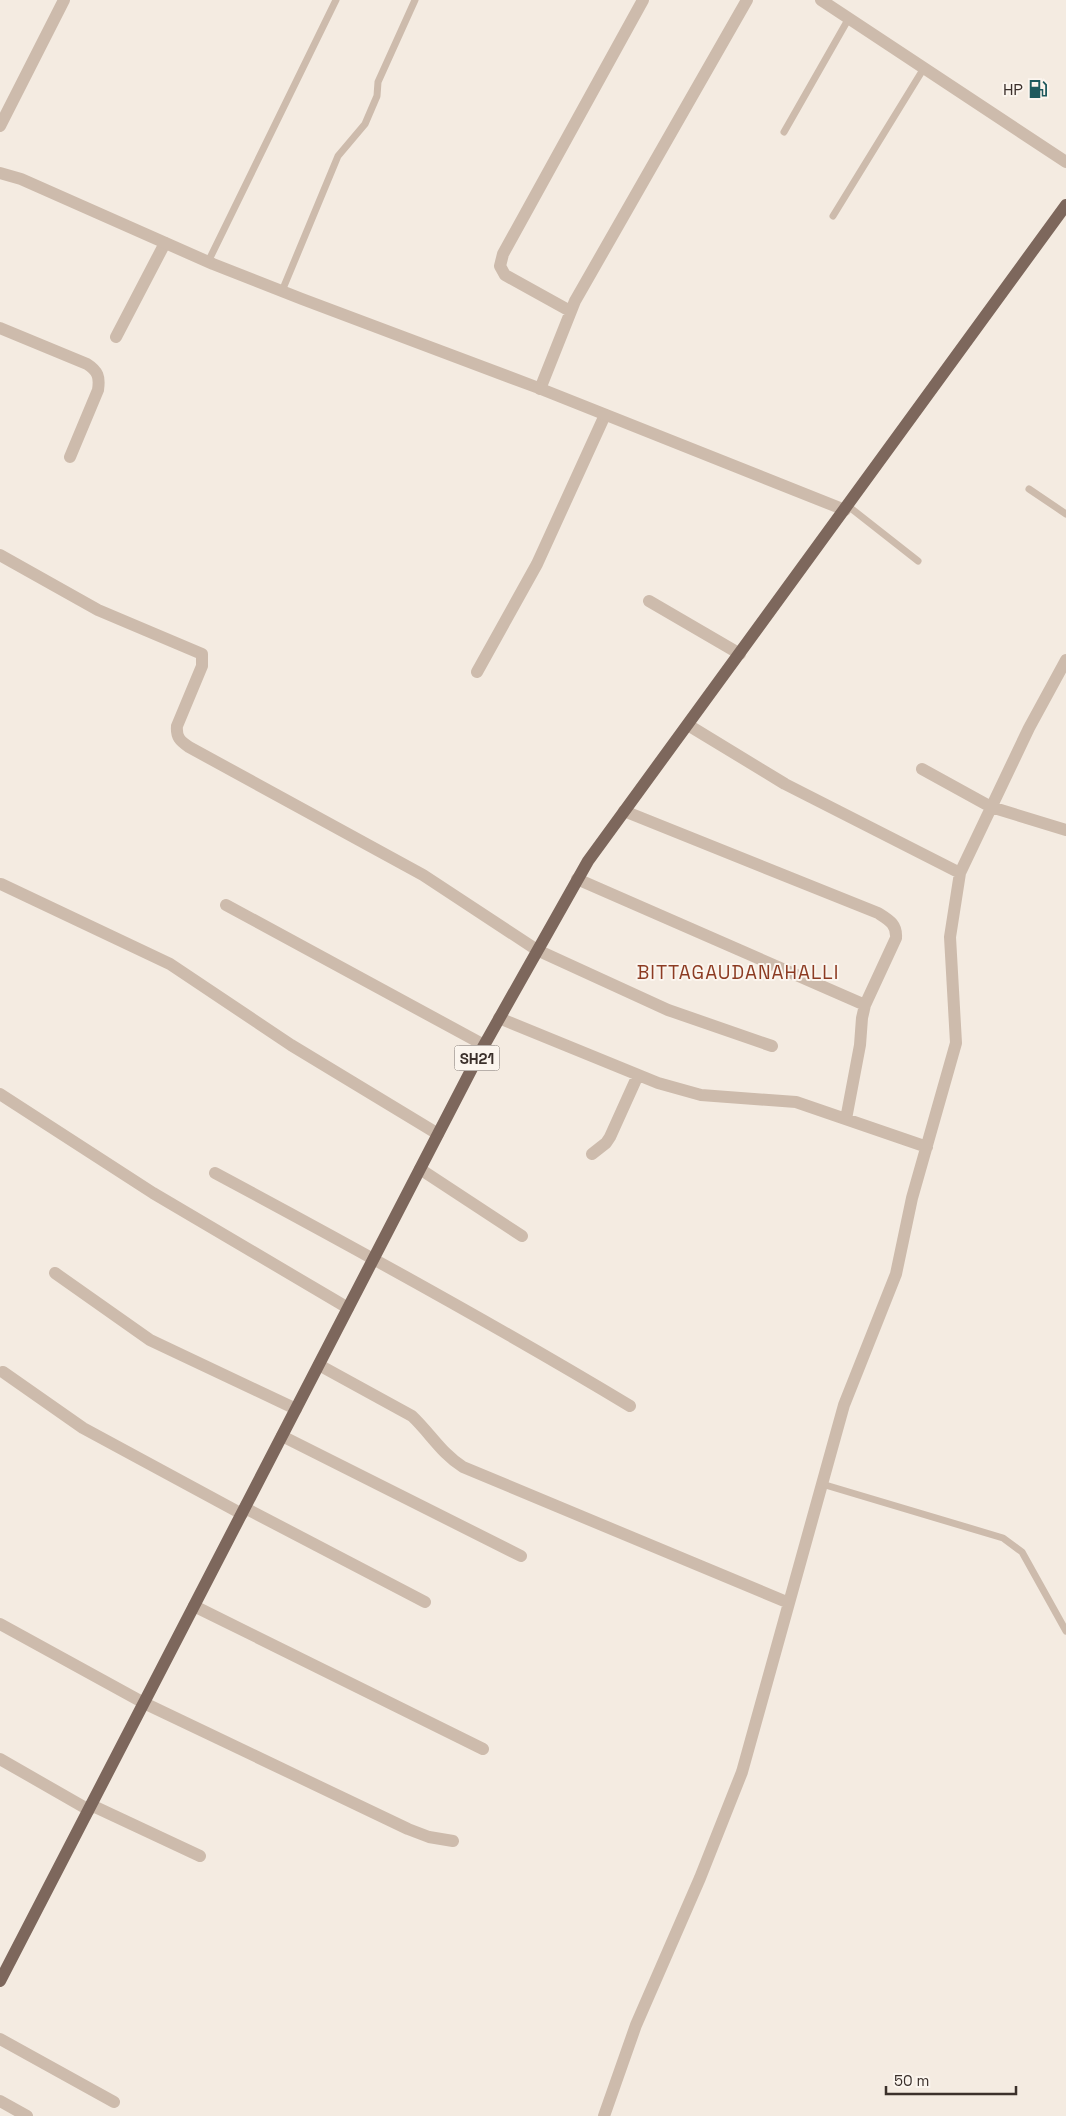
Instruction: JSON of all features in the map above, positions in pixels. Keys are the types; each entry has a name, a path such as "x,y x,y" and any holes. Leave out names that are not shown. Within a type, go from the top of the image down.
{"main road":[{"name":"SH21","path":"0,1981 484,1045 588,861 1066,205"}],"street":[{"path":"0,126 64,0"},
{"path":"570,311 505,275 500,266 503,254 643,0"},
{"path":"540,389 570,311 747,0"},
{"path":"822,0 1066,162"},
{"path":"0,173 21,179 208,262 282,292 540,389 846,508"},
{"path":"116,337 165,243"},
{"path":"0,328 87,364 96,370 100,379 98,390 70,457"},
{"path":"477,672 537,564 604,415"},
{"path":"0,555 98,610 202,654 202,666 176,726 176,735 180,741 423,874 537,950 668,1010 772,1046"},
{"path":"649,601 740,654"},
{"path":"604,2116 636,2025 700,1878 742,1772 844,1405 896,1274 911,1203 956,1043 950,936 960,873 1033,721 1066,660"},
{"path":"688,725 785,784 960,873"},
{"path":"922,769 991,807 1066,830"},
{"path":"624,812 891,921 897,930 896,938 864,1005 860,1045 846,1119"},
{"path":"577,880 864,1005"},
{"path":"2,884 176,968 292,1045 438,1134"},
{"path":"226,905 484,1045"},
{"path":"499,1018 638,1075 701,1095 785,1100 926,1147"},
{"path":"592,1154 606,1143 610,1137 638,1075"},
{"path":"0,1094 153,1194 348,1308"},
{"path":"420,1169 522,1236"},
{"path":"215,1173 374,1258 562,1364 630,1406"},
{"path":"55,1273 150,1340 296,1409"},
{"path":"319,1365 412,1416 423,1426 450,1460 462,1467 789,1603"},
{"path":"3,1372 83,1428 425,1602"},
{"path":"282,1436 521,1556"},
{"path":"194,1606 483,1749"},
{"path":"0,1624 144,1703 408,1829 429,1837 453,1841"},
{"path":"0,1759 90,1808 200,1856"},
{"path":"0,2039 114,2102"},
{"path":"0,2101 27,2116"}],"lane":[{"path":"208,262 336,0"},
{"path":"282,292 338,156 365,124 377,96 378,82 415,0"},
{"path":"784,132 849,18"},
{"path":"833,216 924,68"},
{"path":"1029,489 1066,514"},
{"path":"846,508 918,561"},
{"path":"822,1484 1004,1538 1022,1552 1066,1631"}],"place":[{"name":"HP","path":"1038,89"}],"district":[{"name":"BITTAGAUDANAHALLI","path":"738,972"}]}
